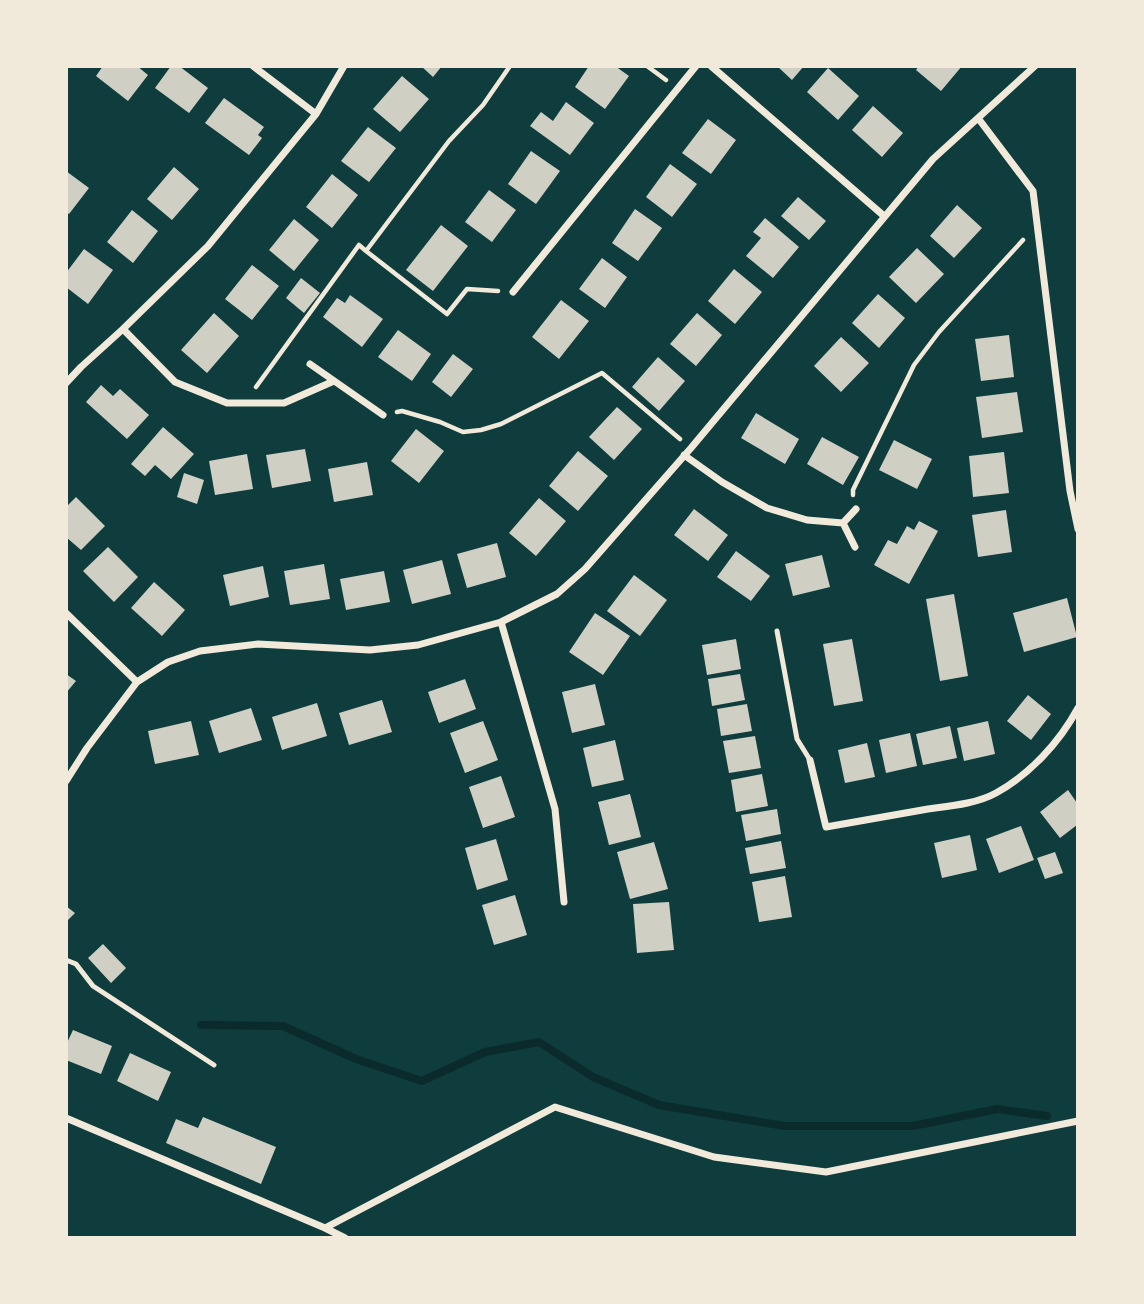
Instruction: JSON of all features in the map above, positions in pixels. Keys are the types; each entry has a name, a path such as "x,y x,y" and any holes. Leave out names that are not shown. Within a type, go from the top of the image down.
{"street":[{"path":"253,66 316,114"},
{"path":"66,383 208,246 316,114 344,66"},
{"path":"513,292 696,66"},
{"path":"711,66 884,216"},
{"path":"66,781 87,748 137,682 168,662 200,651 258,644 370,650 418,645 501,622 557,594 585,569 691,448 933,159 1035,66"},
{"path":"978,118 1033,191 1077,529"},
{"path":"123,329 175,383 227,403 284,403 334,381"},
{"path":"310,364 383,415"},
{"path":"684,455 722,482 768,508 807,520 843,523"},
{"path":"843,523 856,509"},
{"path":"843,523 855,547"},
{"path":"66,613 137,682"},
{"path":"501,622 555,809 564,902"},
{"path":"810,760 826,827 967,803 994,794 1036,763 1062,733 1077,708"},
{"path":"325,1228 555,1107 714,1157 827,1172 1077,1122"},
{"path":"66,1118 345,1237"}],"lane":[{"path":"777,631 797,739 810,760"},
{"path":"66,960 76,964 93,986 214,1065"}],"path":[{"path":"366,251 449,141 484,105 510,66"},
{"path":"856,509 853,490 914,366 939,332 1037,224"},
{"path":"245,403 359,245 447,314 467,289 513,292"},
{"path":"383,415 402,411 463,432 481,430 500,424 602,373 691,448"}],"building":[{"path":"103,66 137,66 148,75 128,101 96,76"},
{"path":"171,66 179,66 208,88 189,113 155,88"},
{"path":"421,66 442,66 433,77"},
{"path":"589,66 615,66 629,76 605,109 575,87"},
{"path":"777,66 804,66 792,80"},
{"path":"919,66 962,66 941,91 916,70"},
{"path":"828,68 859,96 838,120 807,92"},
{"path":"402,76 429,99 400,132 373,109"},
{"path":"224,98 264,127 258,135 262,138 249,155 205,123"},
{"path":"566,102 594,123 570,155 530,126 541,112 553,121"},
{"path":"873,106 903,133 882,157 852,130"},
{"path":"708,119 736,140 711,174 682,153"},
{"path":"368,127 396,148 369,182 341,161"},
{"path":"531,151 560,171 536,204 508,184"},
{"path":"670,164 697,184 672,217 646,197"},
{"path":"174,167 199,189 172,220 147,199"},
{"path":"66,171 89,188 69,214 66,212"},
{"path":"332,174 358,195 332,228 306,207"},
{"path":"489,190 516,210 492,242 465,222"},
{"path":"798,197 826,221 809,240 781,216"},
{"path":"957,205 982,228 954,258 930,236"},
{"path":"635,209 662,228 638,261 612,243"},
{"path":"132,210 158,231 133,263 107,242"},
{"path":"765,218 799,247 773,278 746,256 761,238 753,232"},
{"path":"294,219 319,240 294,271 269,250"},
{"path":"441,225 468,246 433,291 406,270"},
{"path":"917,248 944,274 916,303 889,277"},
{"path":"84,249 113,270 88,304 66,287 66,273"},
{"path":"602,258 627,277 605,308 579,289"},
{"path":"252,265 279,286 252,320 225,299"},
{"path":"734,269 762,292 735,324 708,301"},
{"path":"301,278 320,293 304,313 286,298"},
{"path":"878,294 905,318 879,348 852,323"},
{"path":"350,295 383,319 362,347 323,317 337,298 345,303"},
{"path":"561,300 589,321 559,359 532,337"},
{"path":"214,313 239,336 207,373 181,350"},
{"path":"697,313 722,335 696,366 670,344"},
{"path":"398,330 431,354 412,381 378,357"},
{"path":"1009,335 1014,377 981,381 975,339"},
{"path":"841,337 869,363 841,392 814,366"},
{"path":"453,354 473,369 451,397 432,382"},
{"path":"658,357 685,381 659,411 632,387"},
{"path":"101,385 113,396 120,389 149,415 127,439 86,402"},
{"path":"1017,392 1023,432 982,438 976,397"},
{"path":"617,407 642,429 614,460 589,437"},
{"path":"756,413 799,439 785,464 741,438"},
{"path":"163,427 194,454 171,479 155,465 145,476 131,464"},
{"path":"416,429 444,451 419,483 391,461"},
{"path":"822,437 859,457 843,485 807,464"},
{"path":"894,440 932,459 917,489 879,470"},
{"path":"305,449 311,481 272,488 266,455"},
{"path":"578,451 608,476 578,511 549,486"},
{"path":"1004,452 1009,493 973,497 969,456"},
{"path":"247,454 253,489 215,495 209,461"},
{"path":"367,462 373,495 334,502 328,469"},
{"path":"184,473 204,480 197,504 177,497"},
{"path":"76,497 105,526 81,550 66,537 66,507"},
{"path":"539,498 566,521 536,556 509,533"},
{"path":"694,509 728,535 708,561 674,535"},
{"path":"1006,510 1012,552 978,557 972,515"},
{"path":"919,521 938,531 909,584 874,565 888,540 897,544 907,526 914,530"},
{"path":"497,543 506,577 467,588 457,554"},
{"path":"108,547 138,577 114,602 83,571"},
{"path":"736,551 770,576 751,601 717,577"},
{"path":"822,555 830,587 793,596 785,564"},
{"path":"442,560 451,594 412,604 403,570"},
{"path":"324,564 330,599 290,605 284,571"},
{"path":"263,566 269,597 230,606 223,575"},
{"path":"384,571 390,602 346,610 340,579"},
{"path":"634,575 667,600 640,636 607,611"},
{"path":"154,582 185,610 162,636 131,608"},
{"path":"954,594 968,676 940,681 926,599"},
{"path":"1067,598 1077,637 1024,652 1013,613"},
{"path":"595,613 630,636 603,675 569,652"},
{"path":"736,639 741,669 707,675 702,645"},
{"path":"852,639 863,701 834,706 823,644"},
{"path":"66,674 76,681 66,693"},
{"path":"740,674 745,700 712,706 708,679"},
{"path":"465,679 476,709 439,723 428,692"},
{"path":"595,684 605,725 572,733 562,692"},
{"path":"1028,695 1051,714 1031,740 1007,721"},
{"path":"382,700 392,732 349,745 339,713"},
{"path":"317,703 327,736 282,750 272,717"},
{"path":"747,704 752,731 721,736 717,709"},
{"path":"251,708 262,740 219,753 209,721"},
{"path":"191,721 199,755 155,764 148,731"},
{"path":"483,721 498,760 465,773 450,733"},
{"path":"988,721 995,754 964,761 957,728"},
{"path":"950,726 957,758 923,765 916,734"},
{"path":"910,733 917,766 886,773 879,740"},
{"path":"755,736 761,768 729,773 723,741"},
{"path":"615,740 624,780 592,787 583,748"},
{"path":"867,743 875,777 845,783 838,750"},
{"path":"762,774 768,806 736,812 731,780"},
{"path":"501,776 515,817 483,828 469,787"},
{"path":"1068,790 1077,803 1077,825 1060,838 1040,812"},
{"path":"630,794 641,837 609,845 598,802"},
{"path":"777,809 781,834 746,841 741,815"},
{"path":"1021,826 1034,860 999,873 986,839"},
{"path":"970,835 977,870 942,878 934,843"},
{"path":"496,839 508,880 477,890 465,848"},
{"path":"781,841 786,868 750,874 745,848"},
{"path":"654,842 668,889 630,899 617,852"},
{"path":"1055,852 1063,873 1045,879 1037,858"},
{"path":"785,876 792,917 759,922 752,882"},
{"path":"515,895 527,935 494,945 482,905"},
{"path":"669,902 674,950 637,953 633,904"},
{"path":"66,906 75,913 66,922"},
{"path":"103,944 126,968 111,983 88,958"},
{"path":"73,1030 112,1046 101,1074 66,1060 66,1045"},
{"path":"130,1053 171,1072 158,1101 117,1081"},
{"path":"203,1117 276,1147 261,1184 166,1143 176,1119 198,1128"}],"waterway":[{"path":"201,1025 283,1026 356,1059 422,1081 485,1052 539,1042 593,1077 659,1105 784,1126 913,1126 997,1109 1047,1116"}]}
